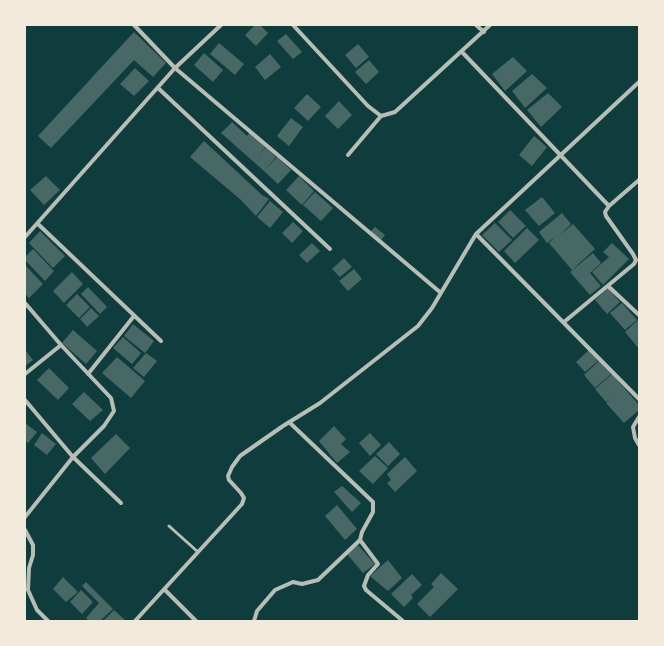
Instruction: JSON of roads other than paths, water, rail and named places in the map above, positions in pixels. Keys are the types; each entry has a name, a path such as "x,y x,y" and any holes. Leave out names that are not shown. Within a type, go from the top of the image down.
{"street":[{"path":"134,25 175,68 441,292"},
{"path":"25,237 175,68 222,25"},
{"path":"293,25 368,106 381,116"},
{"path":"476,25 484,32"},
{"path":"348,155 381,116 395,112 490,25"},
{"path":"462,52 609,206"},
{"path":"135,621 242,504 244,498 229,480 228,476 232,467 240,456 289,422 320,403 418,326 441,292 476,234 639,82"},
{"path":"158,88 330,249"},
{"path":"564,322 634,264 636,260 606,216 605,212 609,206 639,180"},
{"path":"38,224 161,341"},
{"path":"476,234 639,399"},
{"path":"608,286 639,316"},
{"path":"25,304 61,345 112,398 114,411 104,426 73,457 25,517"},
{"path":"88,374 134,316"},
{"path":"25,374 61,345"},
{"path":"25,400 73,457 120,503"},
{"path":"639,417 633,427 635,438 639,445"},
{"path":"254,621 257,611 275,590 293,582 302,584 318,580 360,540 362,532 373,512 373,502 289,422"},
{"path":"25,530 33,545 33,555 29,568 28,590 37,610 48,621"},
{"path":"360,540 378,564 368,575 364,586 366,590 403,621"},
{"path":"164,589 196,621"}],"lane":[{"path":"169,526 198,552"}]}
